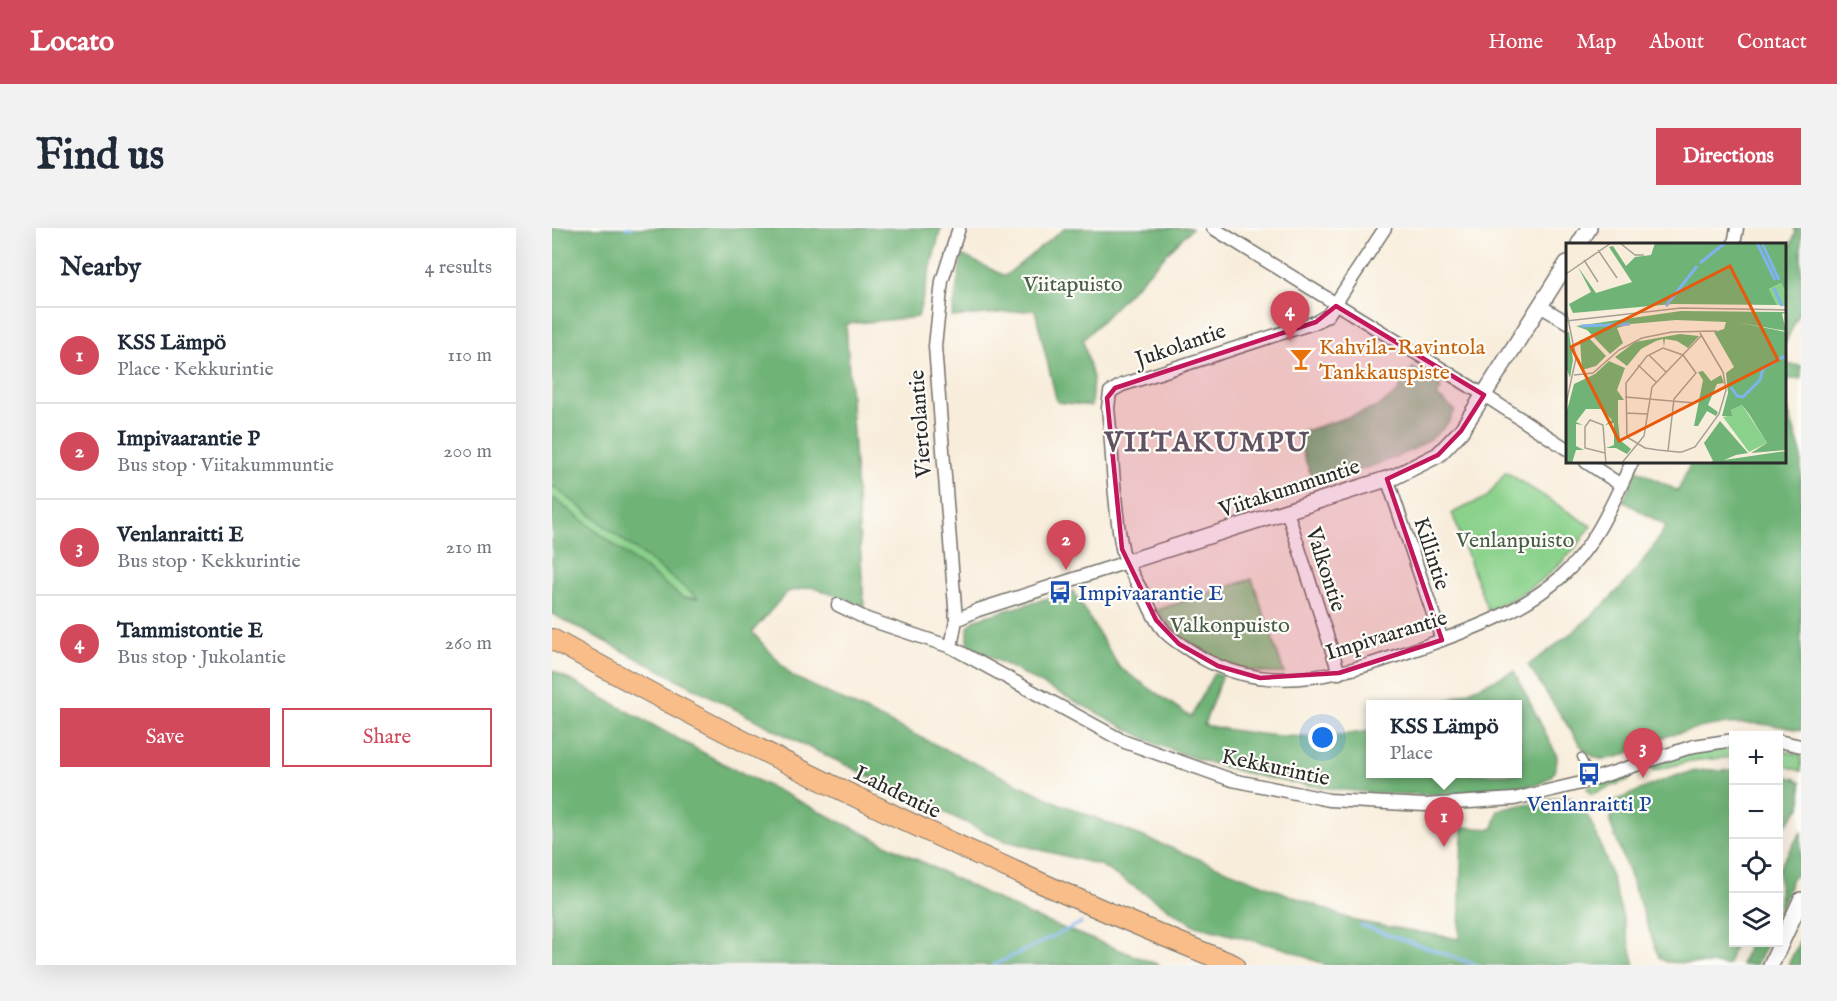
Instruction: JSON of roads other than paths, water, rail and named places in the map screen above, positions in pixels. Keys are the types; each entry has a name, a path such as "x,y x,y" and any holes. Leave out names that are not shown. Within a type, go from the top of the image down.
{"highway":[{"name":"Lahdentie","path":"552,639 699,719 908,824 1092,906 1234,965"}],"street":[{"name":"Viertolantie","path":"956,620 935,346 944,274 959,228"},
{"path":"1213,228 1336,306 1485,395 1566,448"},
{"name":"Jukolantie","path":"1127,562 1122,549 1108,408 1110,392 1122,385 1316,322 1328,315 1385,228"},
{"path":"1579,243 1589,228"},
{"path":"1734,243 1737,228"},
{"name":"Viitakummuntie","path":"956,620 978,609 1287,511 1423,464 1438,455 1461,431 1566,264"},
{"path":"1540,306 1566,321"},
{"path":"1589,464 1621,485"},
{"name":"Impivaarantie","path":"1127,562 1156,620 1165,632 1207,660 1232,671 1277,680 1339,673 1442,640 1496,618 1528,601 1561,577 1591,541 1631,464"},
{"name":"Killintie","path":"1387,478 1442,640"},
{"name":"Valkontie","path":"1287,511 1339,673"},
{"name":"Kekkurintie","path":"838,605 867,619 951,647 1125,742 1184,764 1263,786 1329,800 1425,805 1514,799 1592,779 1694,746 1729,741"},
{"path":"951,647 956,620"},
{"path":"1783,742 1801,746"},
{"path":"1771,965 1801,900"}],"lane":[{"path":"1581,757 1592,779"}],"waterway":[{"path":"626,228 631,228"},
{"path":"994,965 1081,923"},
{"path":"1360,925 1477,965"}],"place":[{"name":"Tammistontie E","path":"1290,341"},
{"name":"Kahvila-Ravintola Tankkauspiste","path":"1301,359"},
{"name":"Impivaarantie P","path":"1066,570"},
{"name":"Impivaarantie E","path":"1060,592"},
{"name":"Venlanraitti P","path":"1589,774"},
{"name":"Venlanraitti E","path":"1643,778"},
{"name":"KSS Lämpö","path":"1444,847"}],"district":[{"name":"VIITAKUMPU","path":"1207,441"}],"park label":[{"name":"Viitapuisto","path":"1073,283"},
{"name":"Venlanpuisto","path":"1515,539"},
{"name":"Valkonpuisto","path":"1230,624"}]}
